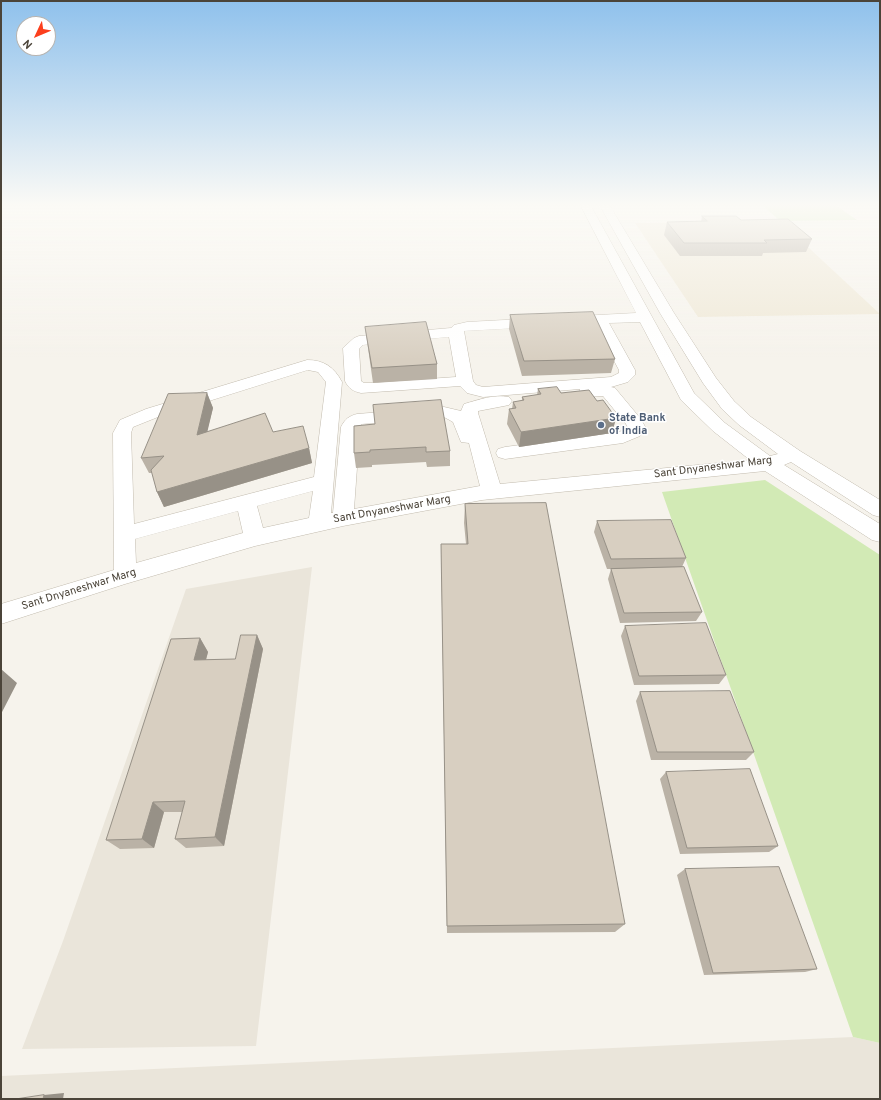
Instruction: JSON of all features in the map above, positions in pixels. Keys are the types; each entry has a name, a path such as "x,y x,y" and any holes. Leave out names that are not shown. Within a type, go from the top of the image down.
{"street":[{"path":"614,257 687,396 719,427 768,464 880,534"},
{"path":"635,257 667,313 709,380 728,405 745,421 793,455 880,510"},
{"path":"465,381 361,388 355,385 353,381 350,348 359,341 456,332 459,328 467,326 646,317"},
{"path":"456,332 465,381 467,386 474,391 483,392 613,382 622,379 627,375 627,370 599,320"},
{"path":"125,575 122,433 126,424 152,412 306,365 317,364 330,374 334,382 319,524"},
{"path":"487,493 469,413 470,408 603,390 609,392 616,399 638,428 634,432 624,437 505,454"},
{"path":"343,518 350,427 352,422 357,419 367,417 444,412 454,413 462,419 487,493"},
{"name":"Sant Dnyaneshwar Marg","path":"1,614 125,575 255,538 343,518 487,493 768,464 793,455"},
{"path":"125,534 324,481"},
{"path":"246,501 255,538"}],"shaded area":[{"path":"658,257 819,257 880,314 698,317"},
{"path":"312,567 256,1046 22,1049 63,941 186,589"},
{"path":"853,1037 880,1043 880,1099 1,1099 1,1076"}],"green space":[{"path":"765,480 880,555 880,1043 853,1037 662,492"}],"building":[{"path":"593,312 615,359 524,361 510,315"},
{"path":"426,322 437,364 372,368 365,327"},
{"path":"557,387 561,393 589,390 597,401 603,400 616,418 521,432 509,409 516,408 513,402 524,400 522,397 541,394 538,389"},
{"path":"207,393 197,435 265,413 273,432 303,426 309,448 157,492 151,470 164,456 141,458 168,394"},
{"path":"441,400 450,451 426,452 426,447 370,450 370,452 354,453 354,426 375,424 373,405"},
{"path":"546,503 625,924 447,926 441,544 468,544 465,504"},
{"path":"671,520 686,558 611,559 597,521"},
{"path":"684,567 702,612 624,613 611,569"},
{"path":"706,623 726,675 639,676 625,626"},
{"path":"241,635 257,635 215,837 175,839 185,801 153,802 142,839 106,840 171,639 200,638 194,660 235,659"},
{"path":"730,691 754,752 657,752 640,692"},
{"path":"750,769 778,846 687,848 666,772"},
{"path":"779,867 817,969 713,973 685,869"},
{"path":"44,1095 43,1099 16,1099"}],"place":[{"name":"State Bank of India","path":"601,425"}]}
